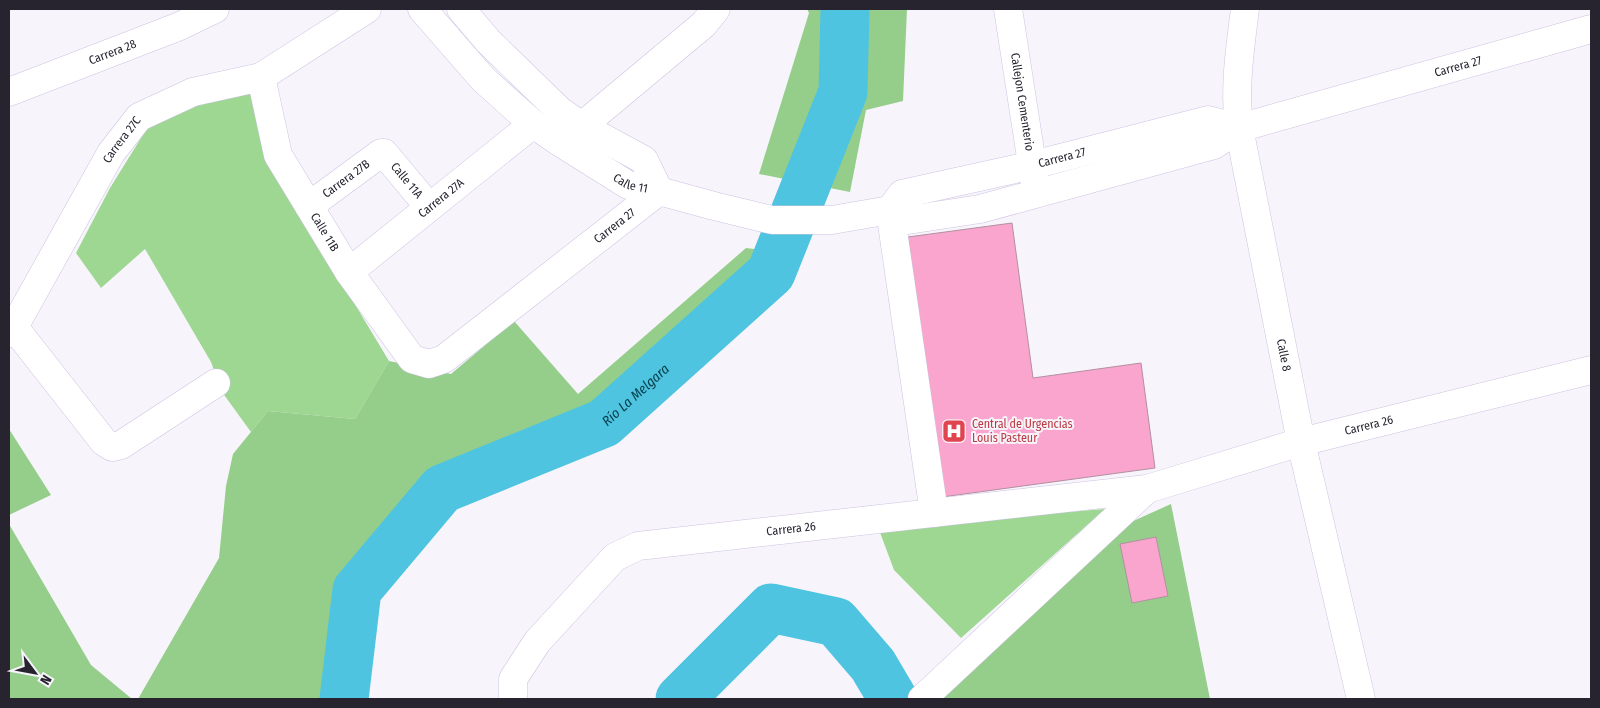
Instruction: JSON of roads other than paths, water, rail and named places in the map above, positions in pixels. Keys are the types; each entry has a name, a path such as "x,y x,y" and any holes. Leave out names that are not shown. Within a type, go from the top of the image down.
{"street":[{"name":"Carrera 28","path":"9,92 180,26 215,9"},
{"name":"Carrera 27C","path":"11,330 111,153 139,117 193,92 261,76 367,9"},
{"name":"Calle 11","path":"422,9 483,79 533,124 628,185 659,191"},
{"name":"Calle 11","path":"461,9 488,41 560,111 582,127 644,160 659,191"},
{"path":"561,143 704,24 716,9"},
{"name":"Callejon Cementerio","path":"1008,9 1037,194"},
{"name":"Calle 8","path":"1244,9 1238,66 1237,110 1239,128 1301,442 1361,699"},
{"name":"Carrera 27","path":"1239,128 1208,120 1032,165 902,194 890,210 908,220 980,209 1214,145 1239,128 1591,29"},
{"name":"Calle 11B","path":"261,76 278,155 349,272 412,359 429,364"},
{"name":"Carrera 27A","path":"349,272 533,124"},
{"name":"Carrera 27B","path":"309,206 380,153 384,153"},
{"name":"Calle 11A","path":"384,153 429,207"},
{"path":"659,191 772,220 832,220 890,210 934,513"},
{"name":"Carrera 27","path":"429,364 444,359 659,191"},
{"path":"11,330 104,442 112,448 121,445 216,383"},
{"name":"Carrera 26","path":"513,699 513,679 537,642 616,557 638,546 1147,489 1301,442 1591,370"},
{"name":"Carrera 26","path":"926,696 1147,489"}],"waterway":[{"name":"Río La Melgara","path":"344,699 357,590 442,489 604,423 771,273 843,92 845,9"},
{"name":"Río La Melgara","path":"680,699 771,608 836,622 873,665 893,699"}],"place":[{"name":"Central de Urgencias Louis Pasteur","path":"954,431"}]}
